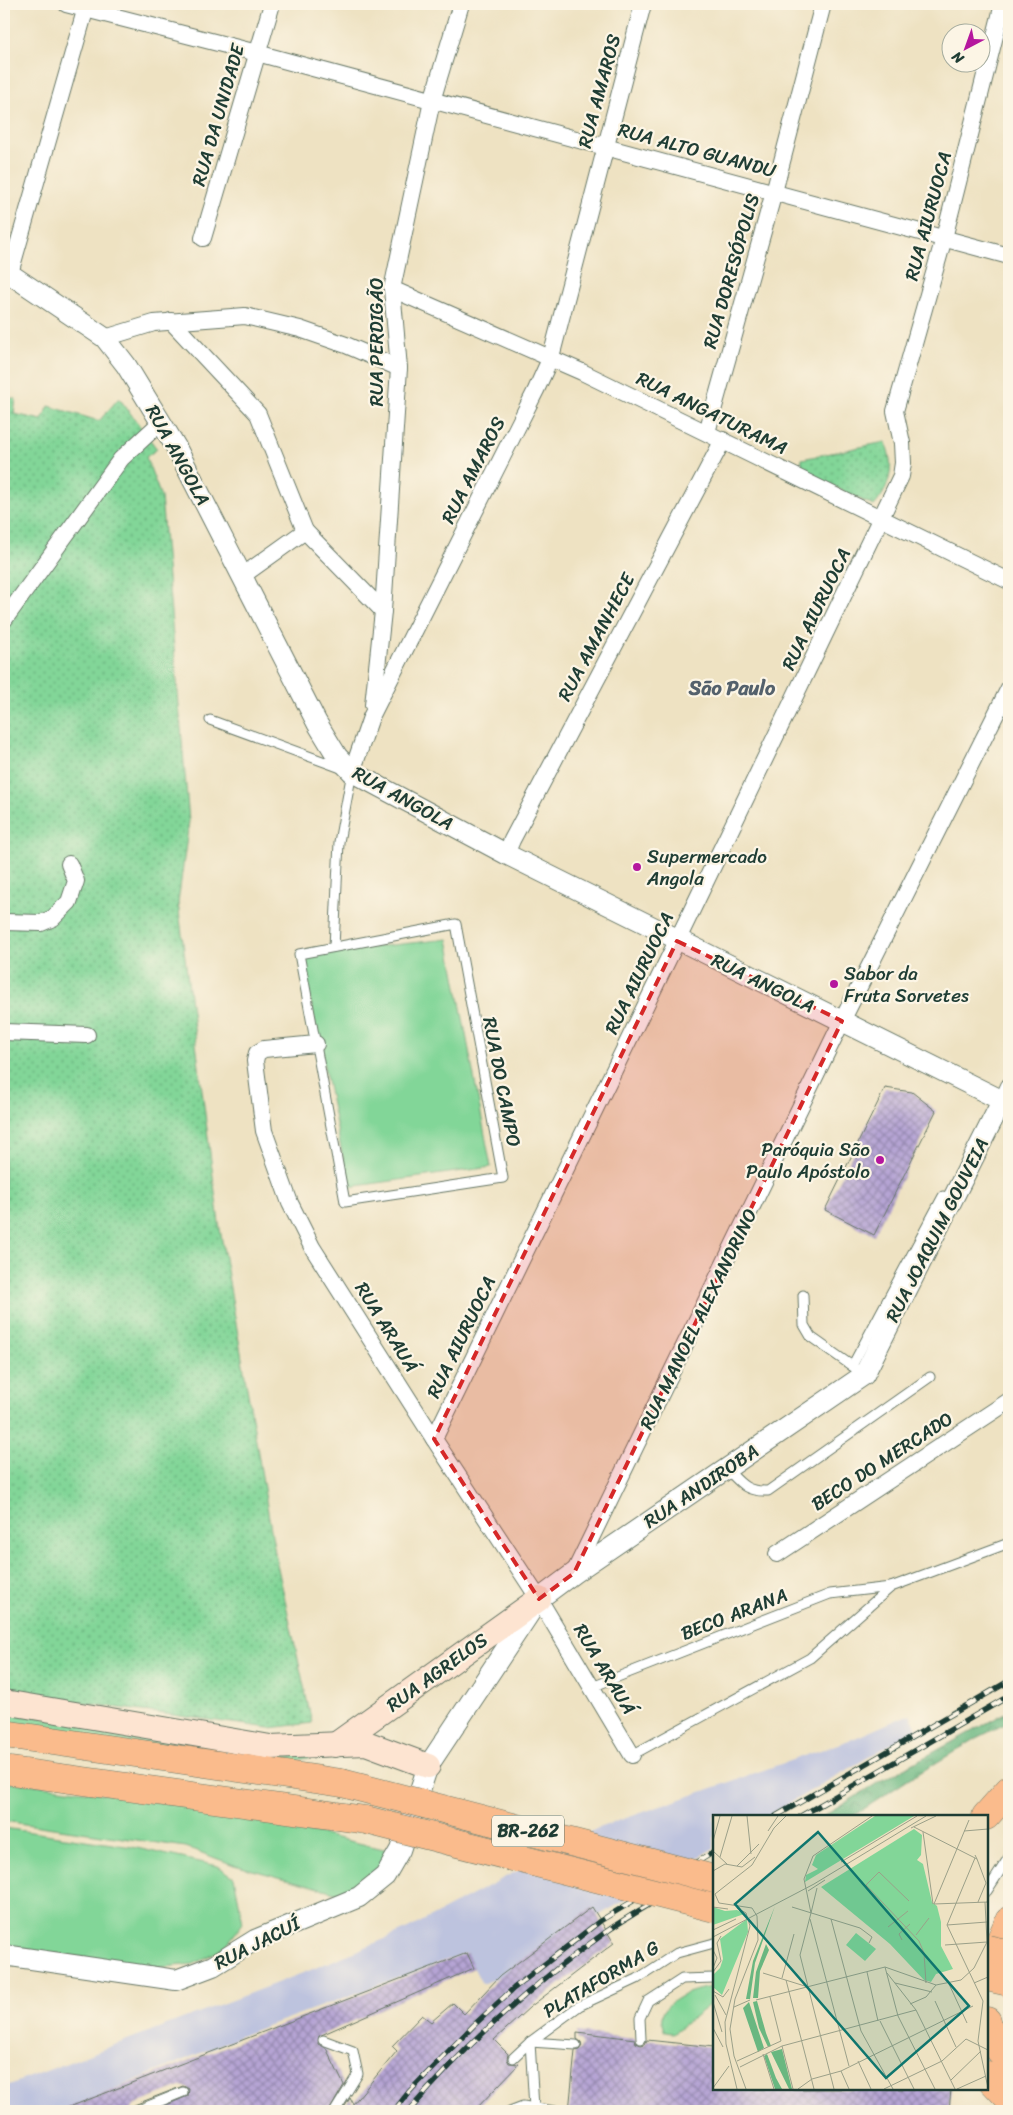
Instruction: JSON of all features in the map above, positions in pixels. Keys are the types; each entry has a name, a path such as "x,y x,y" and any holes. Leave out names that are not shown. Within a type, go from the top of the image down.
{"highway":[{"name":"BR-262","path":"4,1734 342,1783 713,1879"},
{"name":"BR-262","path":"4,1770 366,1820 713,1908"},
{"path":"987,1815 1009,1790"},
{"path":"988,1978 990,1964 1009,1921"},
{"path":"988,1949 1009,1954"},
{"path":"988,1977 1009,1982"},
{"path":"988,2025 992,2041 1009,2061"},
{"path":"988,2076 1009,2098"}],"main road":[{"name":"RUA AGRELOS","path":"335,1745 539,1599"},
{"path":"4,1702 270,1748 366,1744 428,1766"}],"street":[{"name":"RUA ALTO GUANDU","path":"66,4 86,7 1009,256"},
{"name":"RUA DA UNIDADE","path":"203,238 272,4"},
{"name":"RUA PERDIGÃO","path":"372,717 383,611 399,368 392,289 432,100 461,4"},
{"name":"RUA AMAROS","path":"352,772 372,717 551,357 604,146 643,4"},
{"name":"RUA DORESÓPOLIS","path":"707,432 774,192 823,4"},
{"name":"RUA AIURUOCA","path":"434,1440 901,476 903,463 902,443 895,410 944,238 1003,4"},
{"path":"7,272 86,7"},
{"name":"RUA ANGOLA","path":"7,272 105,338 126,365 161,422 317,723 337,756 352,772 506,854 677,941 1007,1101"},
{"name":"RUA ANGATURAMA","path":"392,289 551,357 1009,581"},
{"path":"105,338 154,323 245,316 300,330 346,345 399,368"},
{"path":"171,321 258,414 305,531 383,611"},
{"path":"4,620 121,459 161,422"},
{"name":"RUA AMANHECE","path":"506,854 723,440"},
{"path":"242,576 305,531"},
{"name":"RUA MANOEL ALEXANDRINO","path":"574,1573 842,1021 1009,688"},
{"path":"4,922 41,923 53,918 69,902 76,881 69,864"},
{"path":"4,1032 87,1035"},
{"name":"RUA ARAUÁ","path":"316,1044 264,1049 257,1053 255,1061 264,1131 290,1202 312,1247 434,1440 539,1599 632,1755"},
{"name":"RUA JOAQUIM GOUVEIA","path":"858,1370 1007,1101"},
{"name":"RUA ANDIROBA","path":"539,1599 727,1469 858,1370"},
{"name":"BECO DO MERCADO","path":"777,1554 1009,1401"},
{"path":"428,1766 539,1599"},
{"name":"RUA JACUÍ","path":"4,1955 176,1980 213,1966 255,1940 359,1897 385,1876 400,1850 428,1766"}],"lane":[{"path":"210,720 352,772"},
{"name":"RUA AMAROS","path":"334,947 339,842 352,772"},
{"name":"RUA DO CAMPO","path":"456,924 503,1178 345,1202 316,1044 299,956 302,952 456,924"},
{"path":"804,1295 804,1325 811,1336 858,1370 943,1196"},
{"path":"727,1469 742,1485 754,1492 768,1491 930,1377"},
{"path":"632,1755 810,1658 891,1587 1009,1543"},
{"name":"BECO ARANA","path":"592,1686 830,1594 891,1587"},
{"path":"988,1889 1009,1857"},
{"path":"988,1881 1009,1862"},
{"name":"PLATAFORMA G","path":"513,2058 530,2042 579,2006 637,1979 677,1953 713,1943"},
{"path":"641,2039 640,2018 648,2001 682,1979 713,1978"},
{"path":"322,2040 353,2051 358,2074 335,2111"},
{"path":"534,2108 530,2042 576,2045"},
{"path":"136,2111 183,2092"},
{"path":"510,2111 523,2106 555,2111"}],"highlighted area":[{"path":"677,941 842,1021 574,1573 539,1599 434,1439"}],"shaded area":[{"path":"910,1714 917,1729 769,1815 713,1815 713,1849 598,1916 592,1907 500,1976 482,1984 466,1953 248,2033 62,2111 4,2111 4,2087 308,1971 404,1931 598,1828 855,1738"}],"green space":[{"path":"4,397 16,399 14,414 42,420 49,406 99,421 119,398 157,449 146,457 161,497 189,821 178,903 219,1223 276,1559 312,1723 270,1728 83,1703 4,1690"},
{"path":"885,442 890,459 890,476 880,499 874,506 800,470 802,459"},
{"path":"448,939 491,1167 349,1187 301,955"},
{"path":"1009,1711 1009,1722 977,1738 855,1815 826,1815 879,1782"},
{"path":"4,1713 330,1753 269,1767 4,1728"},
{"path":"4,1781 155,1800 388,1850 381,1867 342,1894 234,1865 186,1847 4,1821"},
{"path":"4,1828 132,1847 218,1866 234,1877 243,1923 225,1947 194,1964 154,1968 4,1946"},
{"path":"713,1987 713,2002 673,2033 665,2032 662,2025 664,2010 676,1999 700,1989"}],"building":[{"name":"Paróquia São Paulo Apóstolo","path":"885,1088 912,1092 936,1111 874,1235 825,1210"},
{"path":"592,1907 614,1943 530,2007 494,2040 508,2054 507,2059 509,2063 519,2064 474,2111 342,2111 350,2098 353,2104 397,2051 392,2046 422,2015 431,2022 453,2003 464,2014 500,1976"},
{"path":"467,1953 474,1968 319,2036 318,2044 326,2048 344,2085 329,2111 256,2109 248,2111 152,2111 188,2096 189,2089 183,2086 134,2105 130,2111 59,2111"},
{"path":"577,2032 635,2039 636,2043 641,2045 645,2044 647,2040 713,2047 713,2090 951,2090 949,2111 569,2111 575,2051 579,2050 582,2046 581,2042 577,2039"}],"railway":[{"path":"778,1815 1009,1681"},
{"path":"803,1815 1009,1696"},
{"path":"394,2111 409,2092 474,2025 514,1988 600,1921 713,1853"},
{"path":"409,2111 478,2038 553,1972 619,1923 713,1868"}],"place":[{"name":"Supermercado Angola","path":"637,867"},
{"name":"Sabor da Fruta Sorvetes","path":"834,984"},
{"name":"Paróquia São Paulo Apóstolo","path":"880,1160"}],"district":[{"name":"São Paulo","path":"732,688"}]}
